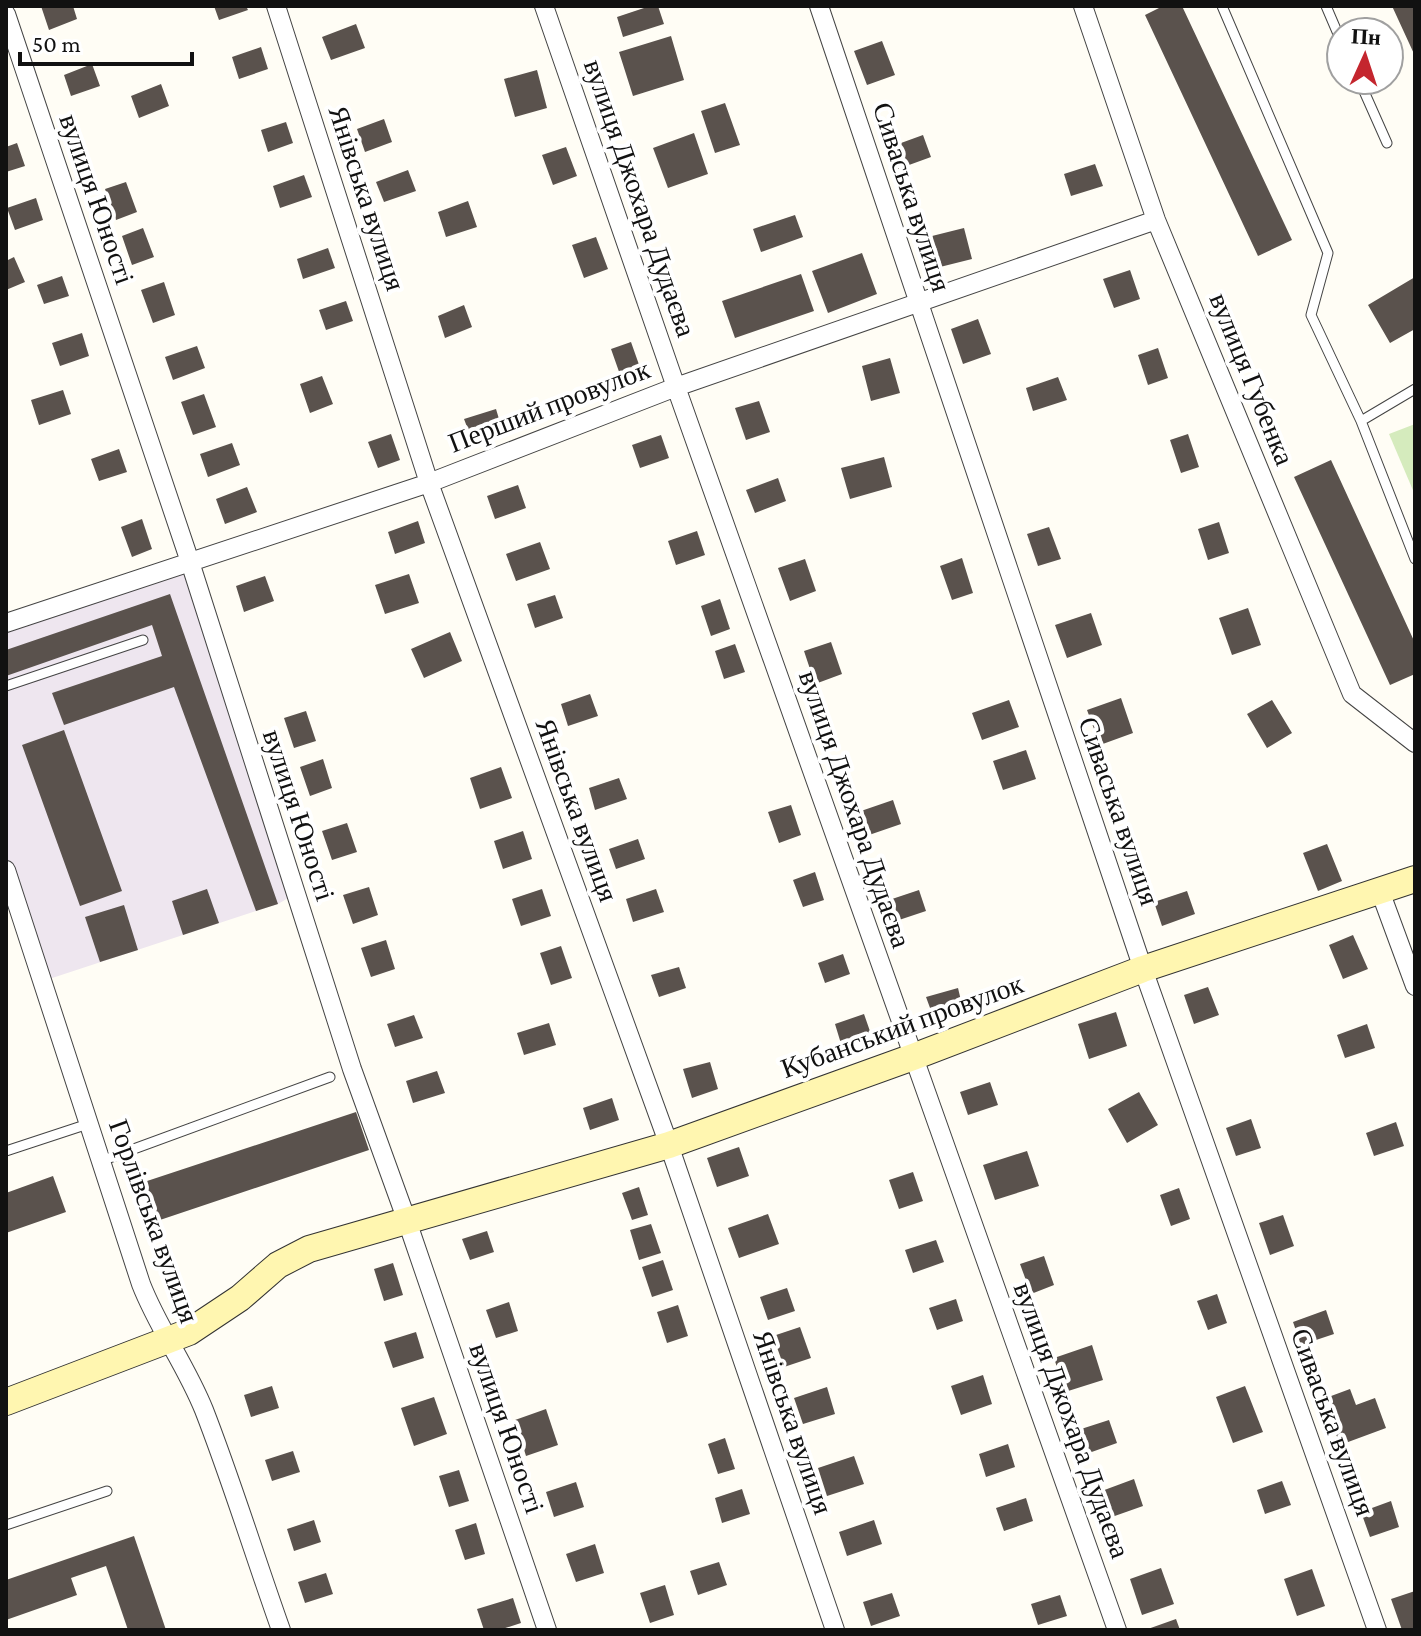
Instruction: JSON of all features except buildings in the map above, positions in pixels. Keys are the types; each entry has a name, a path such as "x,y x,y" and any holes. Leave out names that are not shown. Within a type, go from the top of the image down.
{"street":[{"name":"Янівська вулиця","path":"276,6 429,483 669,1145 835,1630"},
{"name":"вулиця Джохара Дудаєва","path":"544,6 1117,1630"},
{"name":"Сиваська вулиця","path":"819,6 1143,969 1377,1630"},
{"name":"вулиця Губенка","path":"1083,6 1156,220 1352,694 1415,743"},
{"name":"вулиця Юності","path":"6,14 190,562 352,1069 547,1630"},
{"name":"Перший провулок","path":"6,623 429,483 676,387 1156,220"},
{"name":"Горлівська вулиця","path":"6,870 141,1284 204,1410 281,1630"},
{"name":"Кубанський провулок","path":"6,1402 168,1342 218,1313 293,1256 669,1145 913,1057 1143,969 1415,879"},
{"path":"1380,891 1415,986"}],"lane":[{"path":"1222,6 1328,253 1311,315 1361,421 1415,559"},
{"path":"1366,96 1387,143"},
{"path":"1361,421 1415,389"},
{"path":"6,686 143,640"},
{"path":"101,1161 330,1077"},
{"path":"6,1151 88,1124"},
{"path":"6,1525 107,1491"}],"shaded area":[{"path":"190,562 295,894 278,904 43,981 6,869 6,623"}],"green space":[{"path":"1415,424 1415,495 1389,434"}]}
